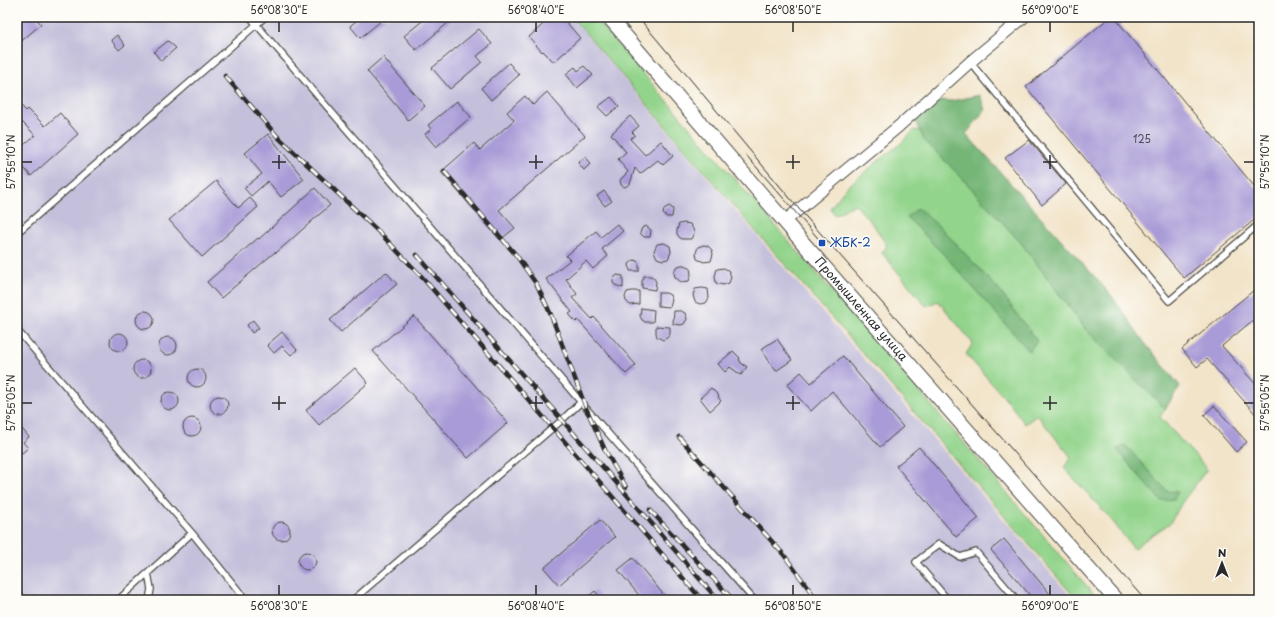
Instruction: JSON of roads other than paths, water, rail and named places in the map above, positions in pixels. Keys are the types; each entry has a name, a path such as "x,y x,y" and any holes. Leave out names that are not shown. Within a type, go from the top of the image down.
{"street":[{"name":"Промышленная улица","path":"609,17 1116,600"},
{"path":"785,221 899,126 970,62 1024,17"}],"lane":[{"path":"250,17 754,600"},
{"path":"17,233 265,17"},
{"path":"970,62 1169,301 1259,224"},
{"path":"17,330 192,533 246,600"},
{"path":"353,600 582,402"},
{"path":"118,600 192,533"},
{"path":"948,600 916,562 939,544 960,557 976,552 1017,600"},
{"path":"148,573 151,589 149,600"}],"tram line":[{"path":"638,17 799,209 1145,600"},
{"path":"746,155 823,244"}],"railway":[{"path":"225,76 277,136 380,233 422,277 702,600"},
{"path":"444,171 516,255 537,285 551,315 586,408 605,450 626,487"},
{"path":"417,255 718,600"},
{"path":"679,437 784,555 817,600"},
{"path":"650,510 733,600"},
{"path":"17,589 24,600"}],"place":[{"name":"ЖБК-2","path":"822,243"}]}
